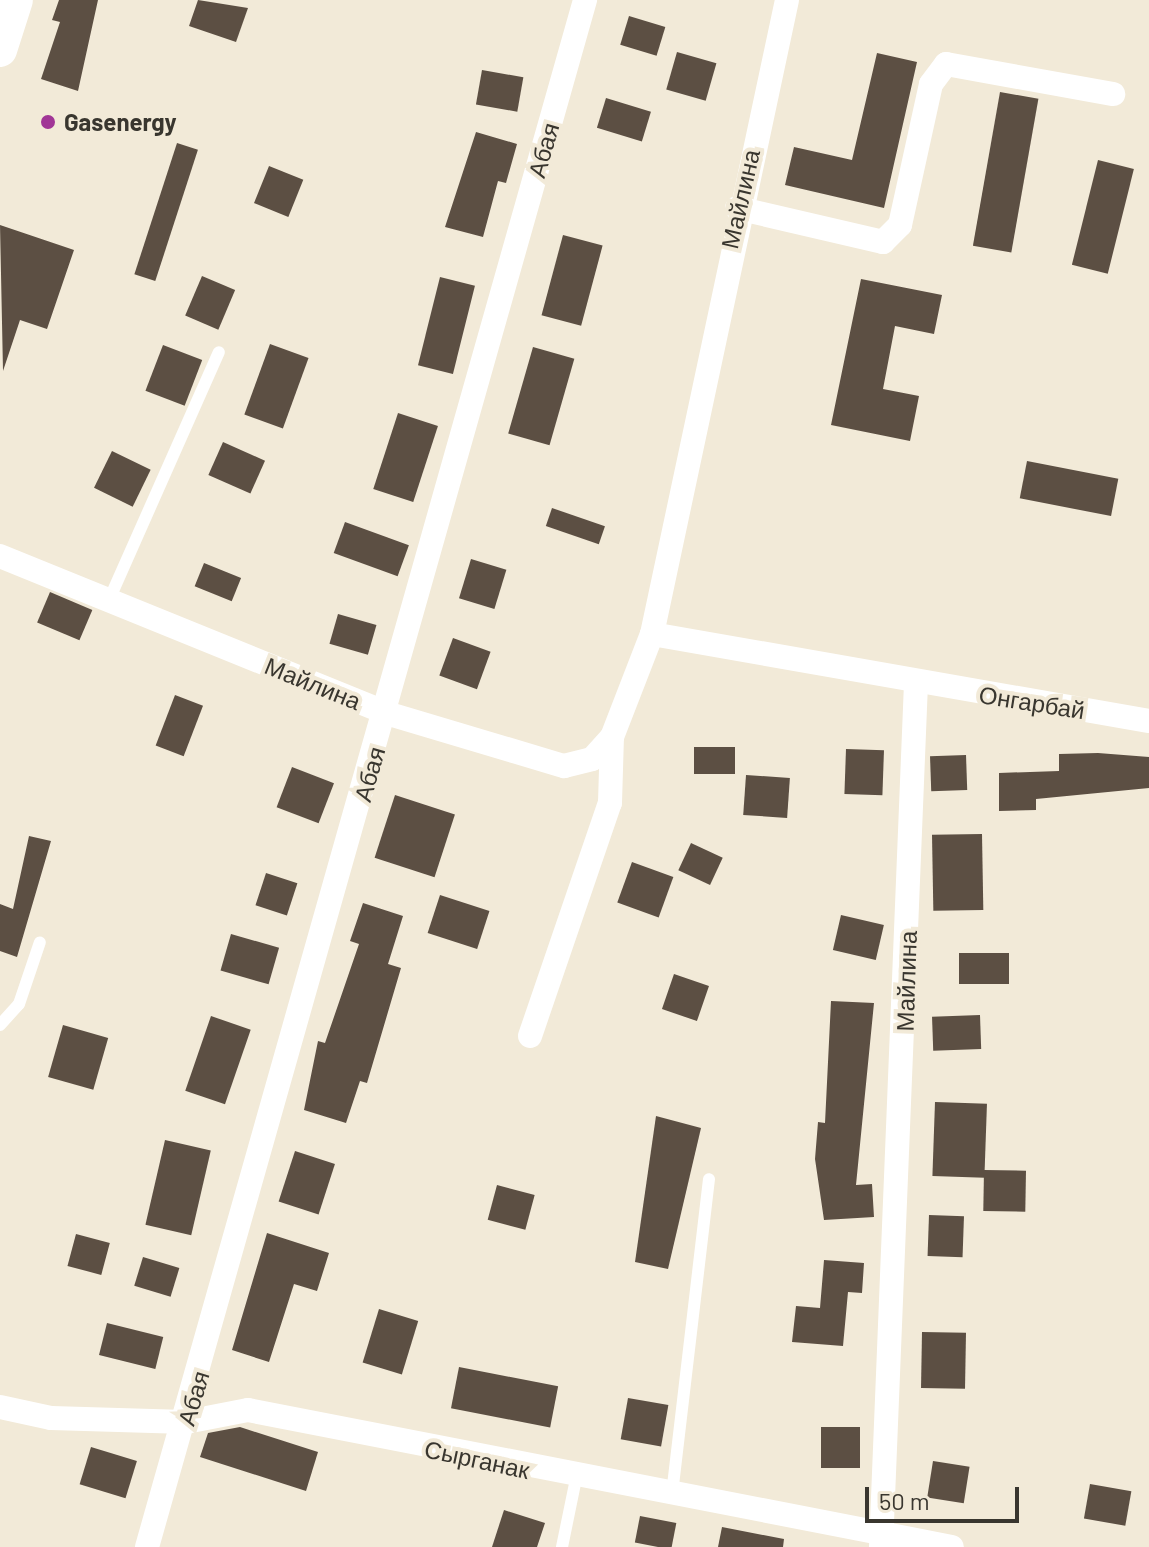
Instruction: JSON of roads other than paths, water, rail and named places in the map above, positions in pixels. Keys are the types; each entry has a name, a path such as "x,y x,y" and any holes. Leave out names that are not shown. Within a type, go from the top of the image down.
{"main road":[{"path":"0,50 16,0"}],"street":[{"name":"Абая","path":"147,1547 186,1422 585,0"},
{"name":"Майлина","path":"0,556 386,713 564,766 592,759 612,737 652,634 737,208 787,0"},
{"path":"737,208 883,242 900,225 931,84 946,64 1113,94"},
{"path":"652,634 916,684"},
{"name":"Майлина","path":"882,1541 916,684"},
{"name":"Онгарбай","path":"916,684 1149,721"},
{"path":"530,1036 610,803 612,737"},
{"name":"Сырганак","path":"0,1407 51,1418 186,1422 248,1410 882,1541 952,1547"}],"lane":[{"path":"109,600 219,352"},
{"path":"0,1025 19,1004 40,942"},
{"path":"672,1497 709,1179"},
{"path":"562,1547 576,1479"}],"place":[{"name":"Gasenergy","path":"48,122"}]}
